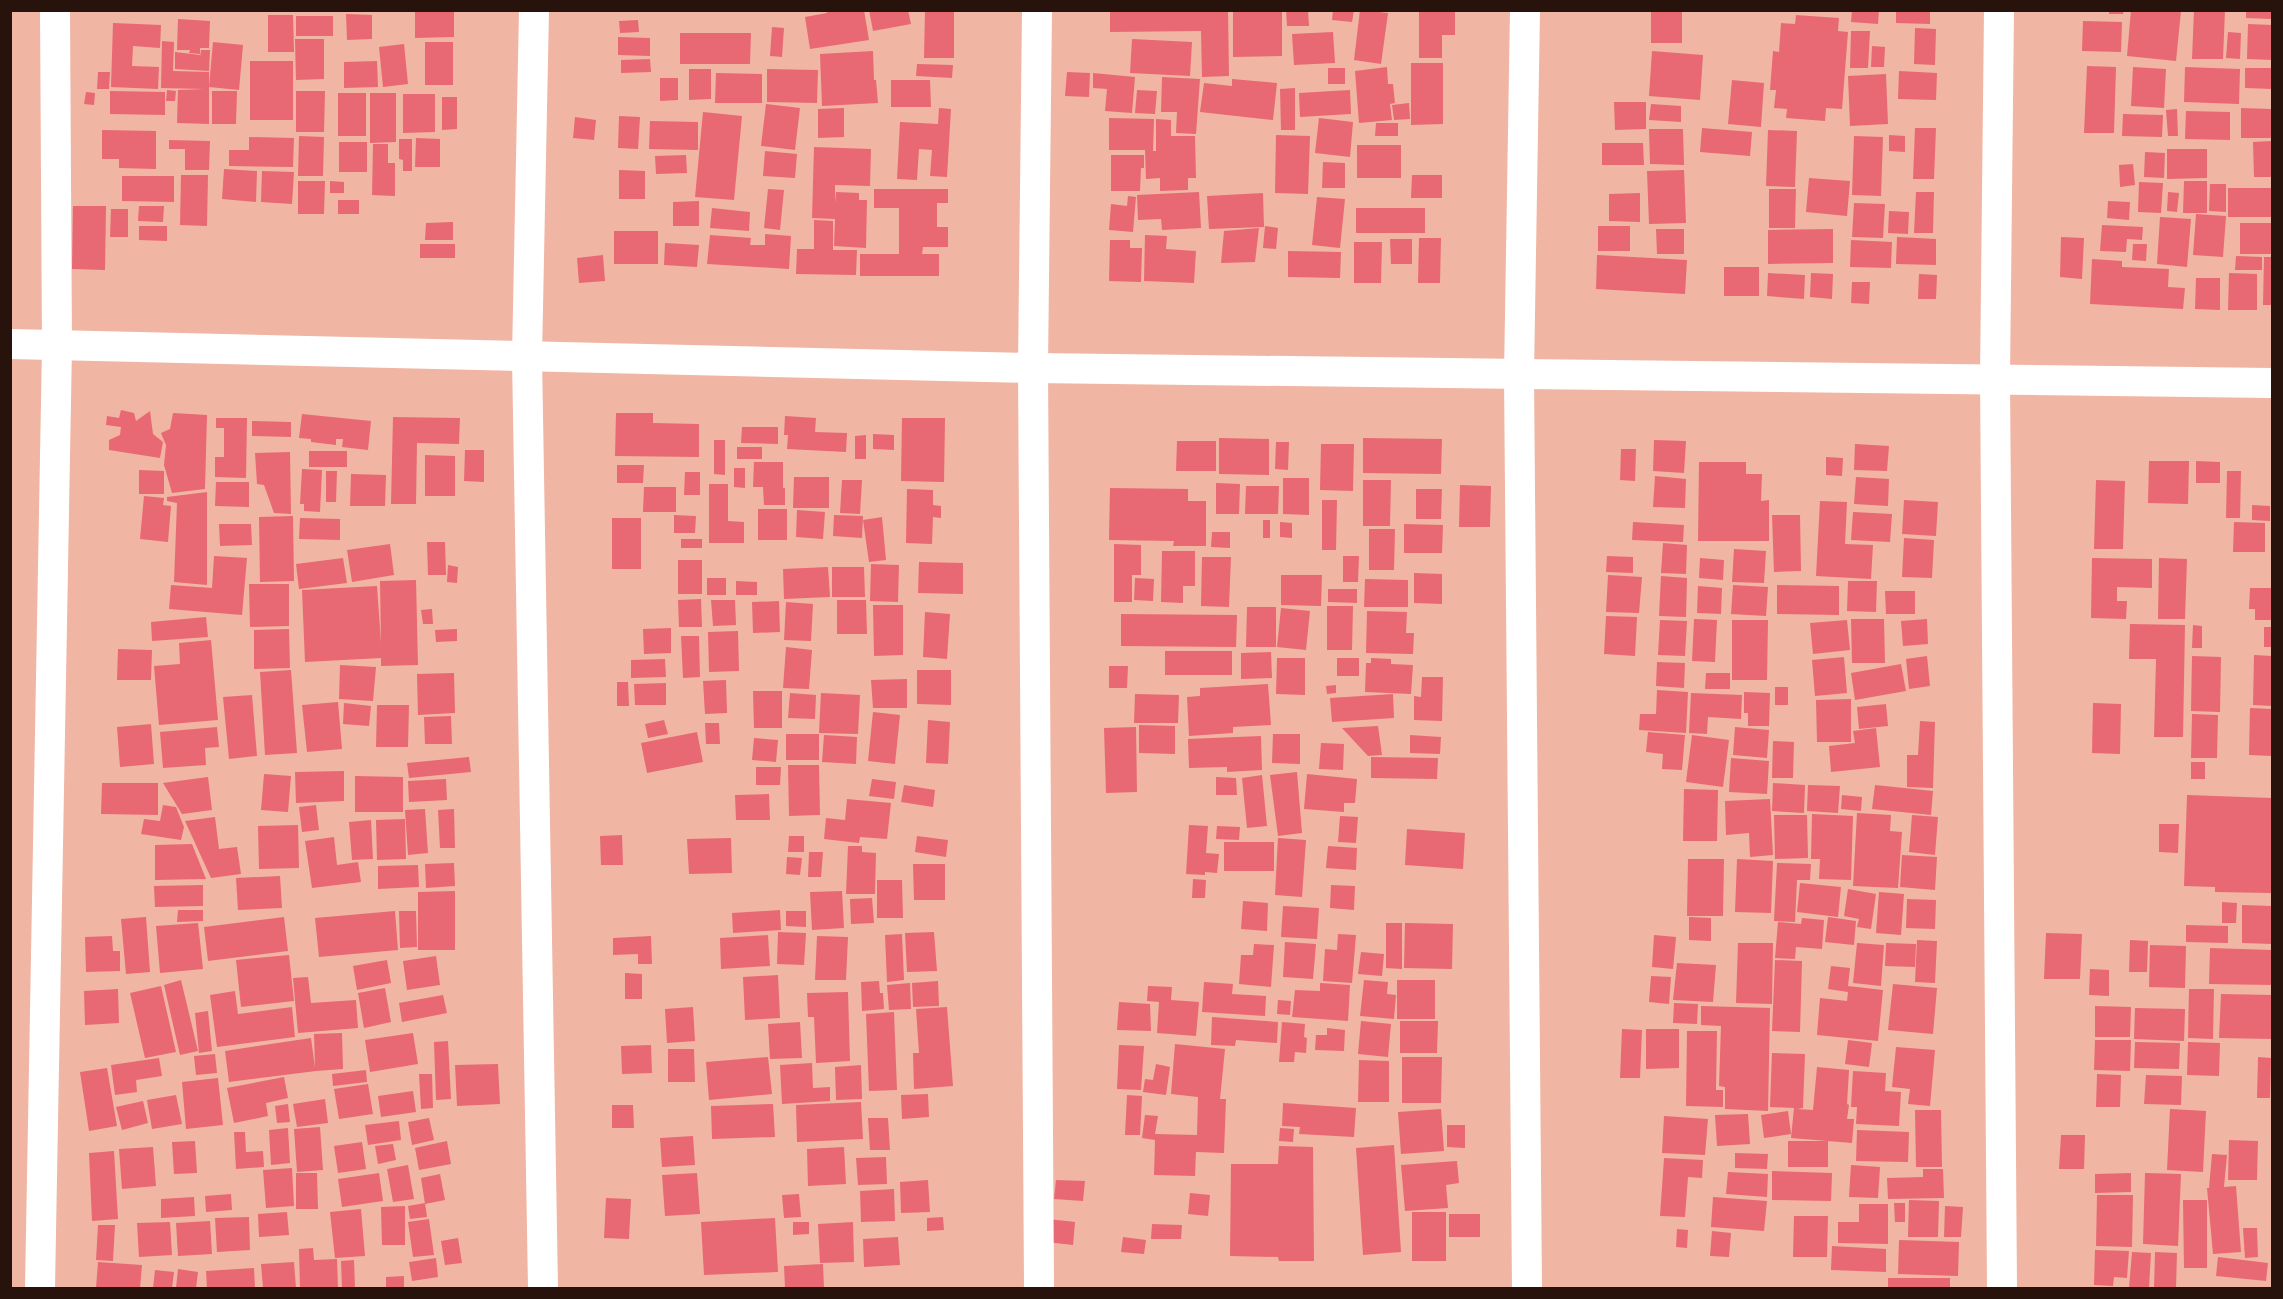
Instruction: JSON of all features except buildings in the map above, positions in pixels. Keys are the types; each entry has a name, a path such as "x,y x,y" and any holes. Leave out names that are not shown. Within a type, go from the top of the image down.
{"street":[{"path":"40,1288 57,346 56,10"},
{"path":"534,10 527,357 543,1288"},
{"path":"1037,10 1033,368 1039,1288"},
{"path":"1525,10 1519,375 1527,1288"},
{"path":"1999,10 1995,378 2002,1288"},
{"path":"10,344 1033,368 2272,383"}]}
